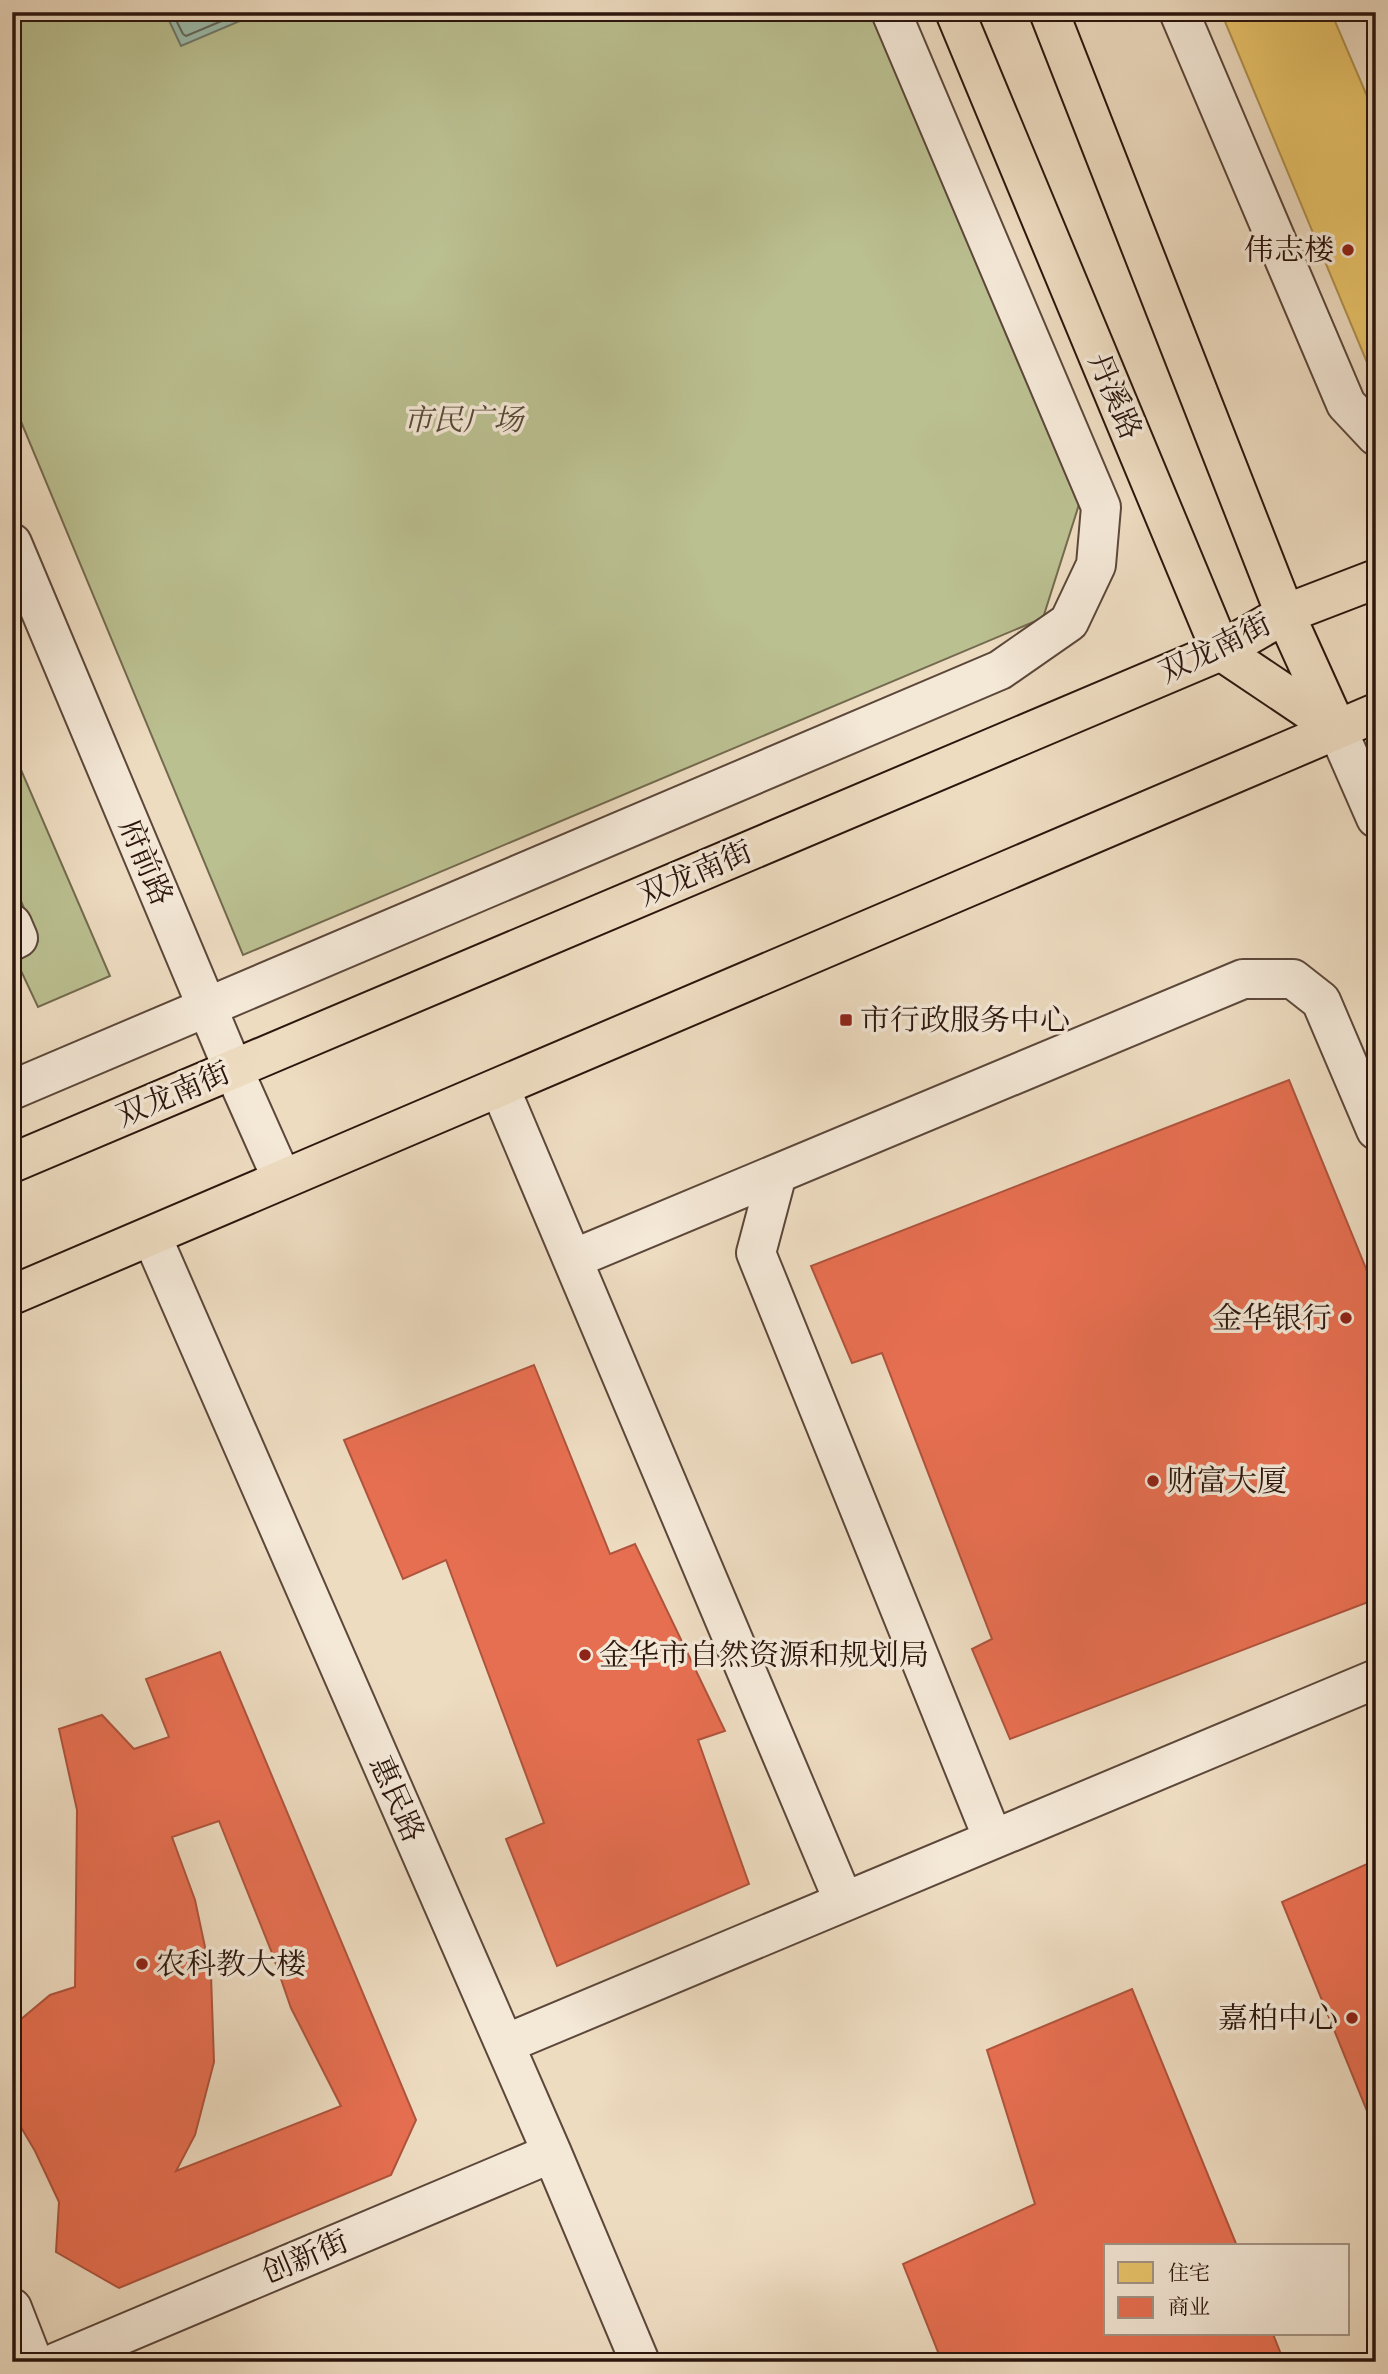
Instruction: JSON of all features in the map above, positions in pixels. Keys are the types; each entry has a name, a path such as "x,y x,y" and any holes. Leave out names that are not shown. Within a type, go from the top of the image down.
{"main road":[{"name":"丹溪路","path":"955,12 1221,651"},
{"path":"1049,12 1285,614 1337,729"},
{"name":"双龙南街","path":"12,1163 1221,651 1285,614 1376,579"},
{"path":"1221,651 1337,729"},
{"path":"12,1295 1376,713"}],"street":[{"path":"12,1090 1000,670 1069,622 1096,565 1101,507 891,12"},
{"path":"1179,12 1346,404 1376,436"},
{"name":"府前路","path":"12,543 233,1069 282,1179"},
{"path":"1337,729 1376,818"},
{"path":"12,924 18,938 12,940"},
{"path":"573,1259 1243,979 1293,978 1321,1001 1376,1130"},
{"path":"500,1088 844,1902"},
{"path":"777,1174 756,1253 993,1839"},
{"name":"惠民路","path":"152,1237 505,2044 640,2362"},
{"path":"505,2044 1376,1679"},
{"name":"创新街","path":"57,2362 552,2153"},
{"path":"12,2308 33,2362"}],"green space":[{"name":"市民广场","path":"12,12 878,12 1082,495 1043,618 243,955 12,400"},
{"path":"12,749 110,976 38,1007 15,958 38,941 12,880"}],"water":[{"path":"165,12 261,12 181,46"}],"building: 住宅":[{"name":"伟志楼","path":"1221,12 1331,12 1376,117 1376,384"}],"building: 商业":[{"name":"财富大厦","path":"1289,1080 1376,1293 1376,1599 1010,1739 972,1649 992,1639 882,1353 852,1363 811,1266"},
{"name":"金华市自然资源和规划局","path":"534,1365 610,1554 635,1544 725,1731 698,1740 749,1884 557,1966 506,1839 544,1823 446,1560 403,1579 344,1440"},
{"name":"农科教大楼","path":"220,1652 416,2120 391,2175 119,2288 56,2252 59,2202 35,2151 12,2112 13,2066 20,2020 50,1995 75,1987 77,1810 59,1729 102,1715 134,1749 169,1737 146,1679","holes":["219,1821 291,2008 341,2106 176,2171 195,2135 214,2062 211,1975 195,1900 172,1837"]},
{"name":"嘉柏中心","path":"1376,1860 1376,2133 1282,1902"},
{"path":"1132,1989 1236,2244 1104,2244 1104,2336 1274,2336 1284,2362 942,2362 903,2264 1035,2204 987,2050"}],"place":[{"name":"伟志楼","path":"1348,250"},
{"name":"市行政服务中心","path":"846,1020"},
{"name":"金华银行","path":"1346,1318"},
{"name":"财富大厦","path":"1153,1481"},
{"name":"金华市自然资源和规划局","path":"585,1655"},
{"name":"农科教大楼","path":"142,1964"},
{"name":"嘉柏中心","path":"1352,2018"}]}
